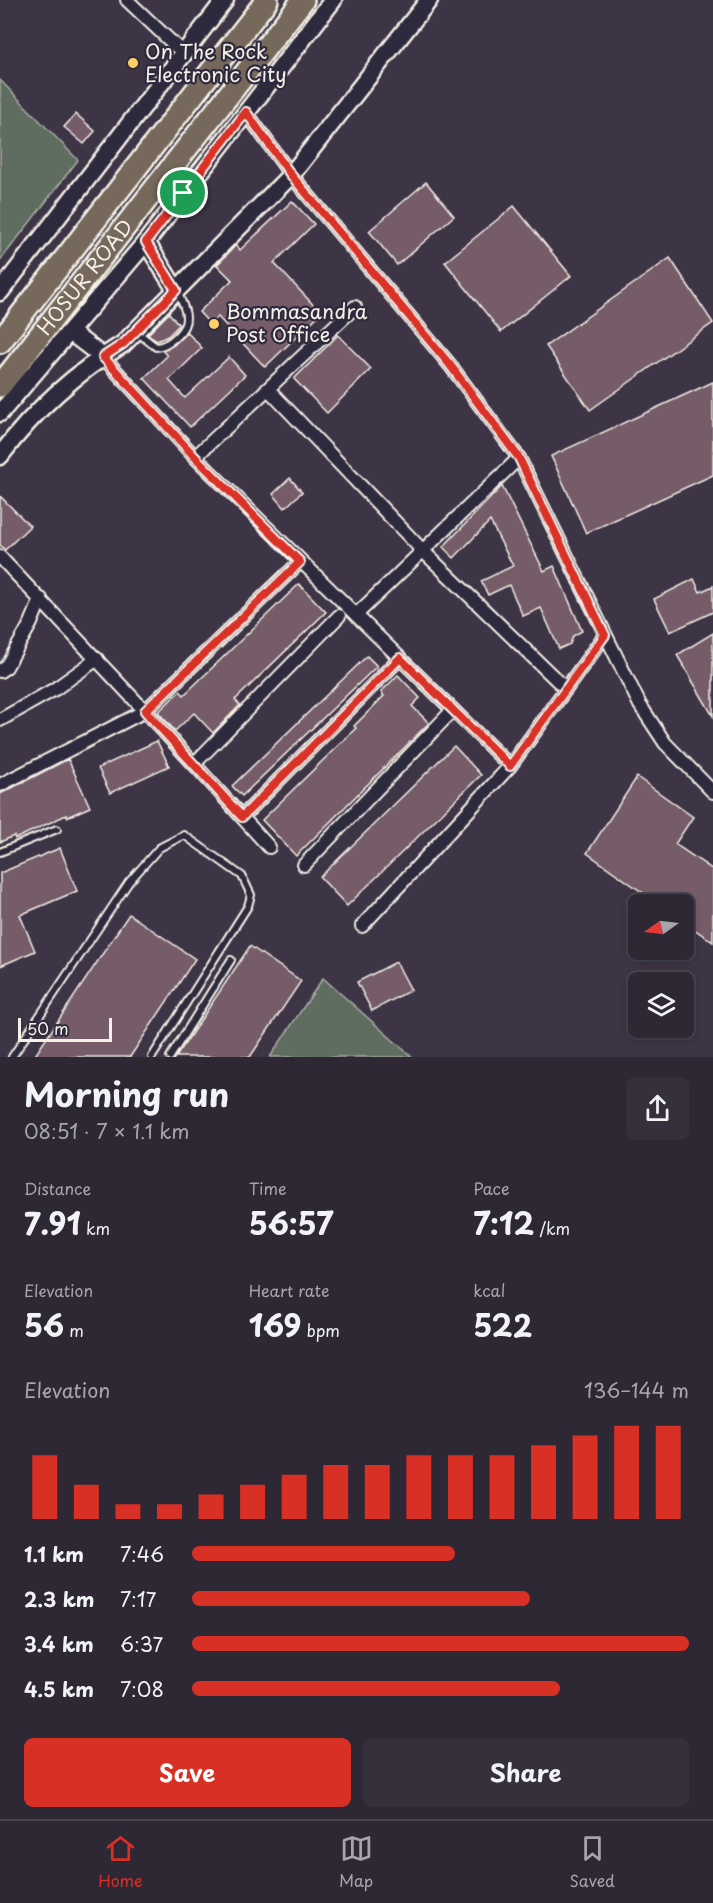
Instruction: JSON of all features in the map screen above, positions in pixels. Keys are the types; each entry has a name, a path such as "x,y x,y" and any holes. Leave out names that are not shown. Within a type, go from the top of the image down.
{"highway":[{"name":"HOSUR ROAD","path":"0,342 267,0"},
{"name":"HOSUR ROAD","path":"0,386 303,0"}],"street":[{"path":"126,0 183,53"},
{"path":"0,292 225,0"},
{"path":"25,423 3,410 146,242 333,0"},
{"path":"0,456 25,423 103,357 123,344 291,175 429,0"},
{"path":"246,112 291,175 450,365 519,458 640,705 665,743 713,792"},
{"path":"146,242 176,290"},
{"path":"195,457 355,307"},
{"path":"70,332 103,357 195,457 510,766"},
{"path":"268,389 423,551 567,689"},
{"path":"356,615 519,458"},
{"path":"0,557 97,659 268,847"},
{"path":"0,785 145,711 300,562"},
{"path":"0,671 6,667 31,623 41,599"},
{"path":"194,764 339,616"},
{"path":"362,926 510,766 605,635"},
{"path":"242,817 400,658"},
{"path":"0,720 55,689 97,659"},
{"path":"304,865 453,710"}],"lane":[{"path":"136,331 156,347 167,344 182,330 186,317 176,290"},
{"path":"0,852 57,829"},
{"path":"12,1057 129,882 159,848 184,835 242,876 251,895 248,906 152,1057"},
{"path":"170,1057 231,960"}],"green space":[{"path":"0,80 78,160 0,261"},
{"path":"323,978 412,1057 270,1057"}],"building":[{"path":"76,114 95,131 84,144 64,127"},
{"path":"426,182 454,216 397,265 369,231"},
{"path":"292,201 314,224 274,263 321,313 265,367 218,317 210,324 199,312 232,280 217,265 236,245 240,250"},
{"path":"514,206 571,276 501,332 445,262"},
{"path":"670,258 713,323 590,410 546,346"},
{"path":"169,313 179,325 168,336 157,341 148,334"},
{"path":"187,332 202,348 169,380 185,398 229,357 245,375 190,427 144,378 167,356 163,351 174,345"},
{"path":"338,335 371,369 327,413 294,379"},
{"path":"713,382 713,475 586,533 551,456"},
{"path":"290,478 302,492 285,508 273,494"},
{"path":"502,486 544,571 554,566 582,631 573,636 570,644 559,649 541,608 523,616 509,585 488,595 481,581 513,566 490,521 454,558 443,547"},
{"path":"0,496 30,526 5,550 0,545"},
{"path":"694,579 700,592 713,586 713,612 670,632 654,599"},
{"path":"299,584 326,612 235,700 240,705 213,733 194,713 175,731 158,712 180,691 184,695"},
{"path":"713,633 713,716 677,655"},
{"path":"367,656 377,666 242,796 232,786"},
{"path":"398,675 420,698 412,706 429,723 296,856 262,820 356,728 354,726 384,696 381,692"},
{"path":"157,741 169,766 110,793 98,768"},
{"path":"454,746 481,775 347,906 320,877"},
{"path":"68,759 90,807 67,817 66,815 15,839 14,836 0,842 0,794"},
{"path":"637,777 693,817 675,844 713,870 713,942 694,929 694,894 645,894 587,853"},
{"path":"60,848 77,891 20,915 35,951 0,966 0,873"},
{"path":"129,914 195,959 130,1057 34,1057"},
{"path":"250,946 301,981 250,1057 176,1057"},
{"path":"396,962 411,990 372,1011 357,982"}],"place":[{"name":"On The Rock Electronic City","path":"133,63"},
{"name":"Bommasandra Post Office","path":"214,324"}],"route":[{"path":"246,112 291,175 450,365 519,458 605,635 510,766 400,658 242,817 217,787 145,711 300,562 195,457 103,357 123,344 176,290 146,242 183,193 246,112"}]}
